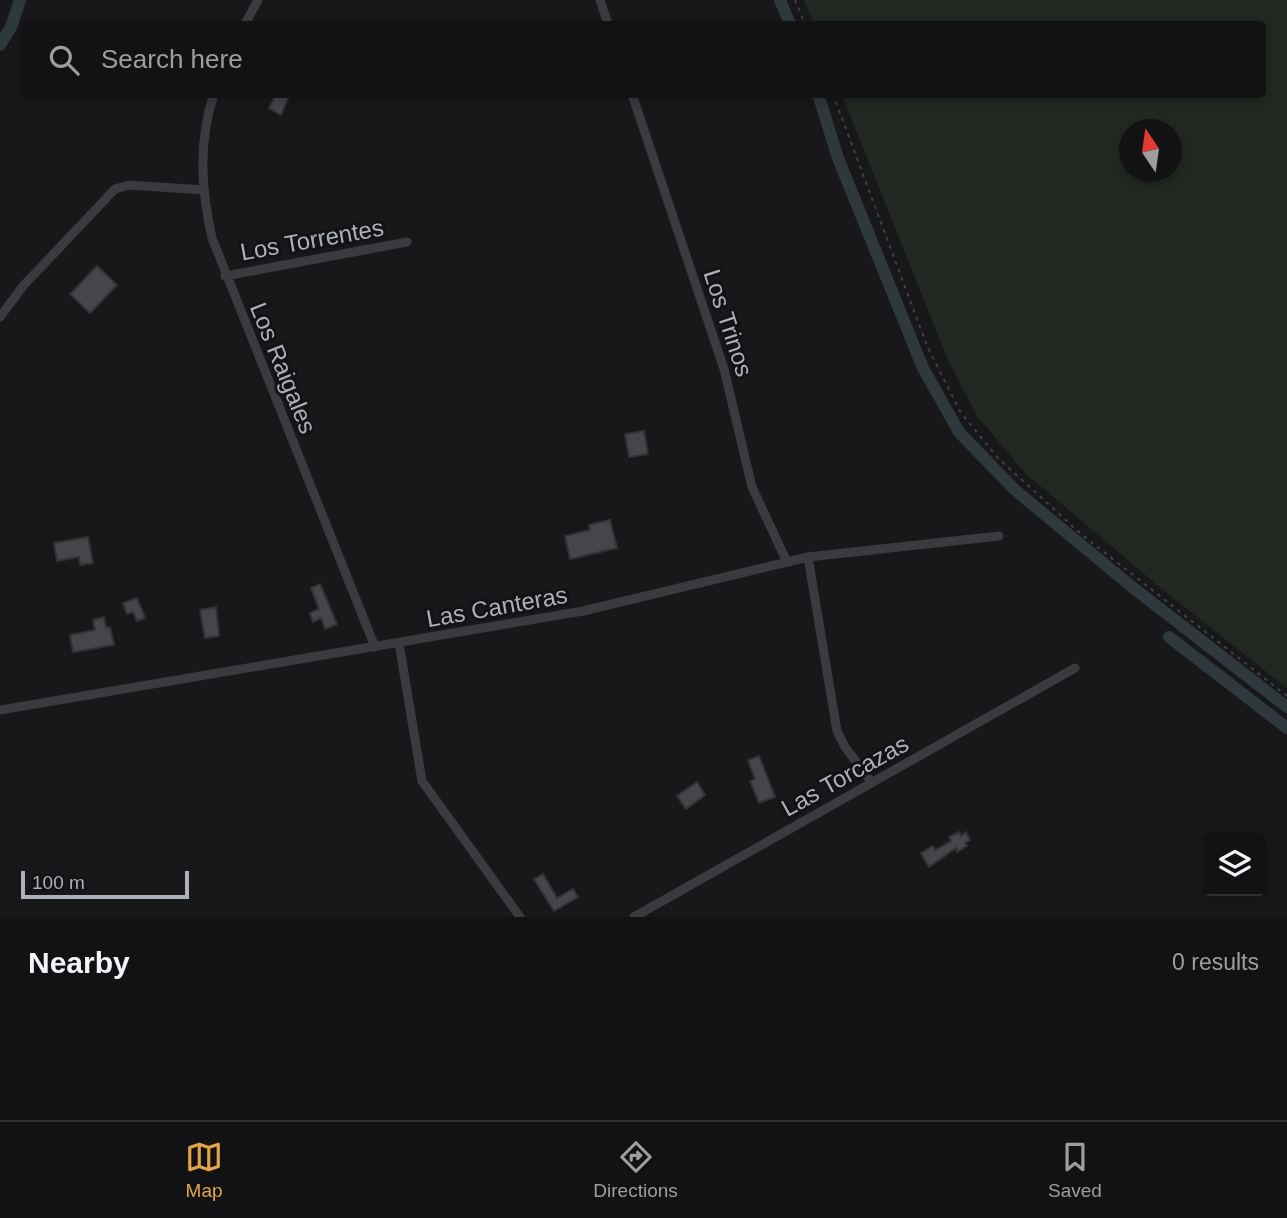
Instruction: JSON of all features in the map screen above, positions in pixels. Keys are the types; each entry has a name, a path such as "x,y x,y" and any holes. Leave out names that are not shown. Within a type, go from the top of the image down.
{"street":[{"path":"247,21 258,0"},
{"path":"600,0 607,21"},
{"name":"Los Raigales","path":"214,98 203,144 204,191 212,238 375,648"},
{"name":"Los Trinos","path":"633,98 724,369 751,487 786,562"},
{"path":"0,317 23,286 115,189 129,185 204,191"},
{"name":"Los Torrentes","path":"225,276 407,242"},
{"name":"Las Canteras","path":"0,710 375,648 607,606 808,557 999,536"},
{"path":"808,557 837,731 845,747 872,782"},
{"path":"399,643 422,781 520,917"},
{"name":"Las Torcazas","path":"634,917 1075,668"}],"path":[{"path":"795,0 804,21"},
{"path":"835,98 927,346 961,413 998,458 1081,534 1287,696"}],"shaded area":[{"path":"804,0 1287,0 1287,688 1168,594 1025,473 977,416 948,360 843,98 1266,98 1266,21 813,21"}],"building":[{"path":"274,98 288,98 281,115 269,108"},
{"path":"97,266 117,285 90,313 70,294"},
{"path":"644,431 648,454 629,457 625,434"},
{"path":"610,520 617,548 570,559 565,536 590,530 589,525"},
{"path":"88,537 93,563 80,565 79,557 57,561 54,543"},
{"path":"320,584 337,624 325,629 321,618 313,622 310,613 319,609 311,588"},
{"path":"137,598 145,618 137,621 133,612 127,614 123,603"},
{"path":"216,607 219,636 205,638 200,610"},
{"path":"104,617 106,628 110,627 114,645 73,652 70,635 95,630 93,620"},
{"path":"759,756 775,797 759,803 750,781 755,779 748,760"},
{"path":"697,782 705,795 686,809 677,796"},
{"path":"959,832 961,836 966,832 970,840 965,843 967,846 957,852 956,848 929,867 921,853 933,846 935,850 951,841 949,837"},
{"path":"543,874 557,898 573,889 578,897 554,911 534,879"}],"waterway":[{"path":"0,45 11,27 20,0"},
{"path":"780,0 789,21"},
{"path":"819,98 838,158 923,368 959,432 1015,490 1131,586 1287,707"},
{"path":"1169,637 1287,728"}]}
